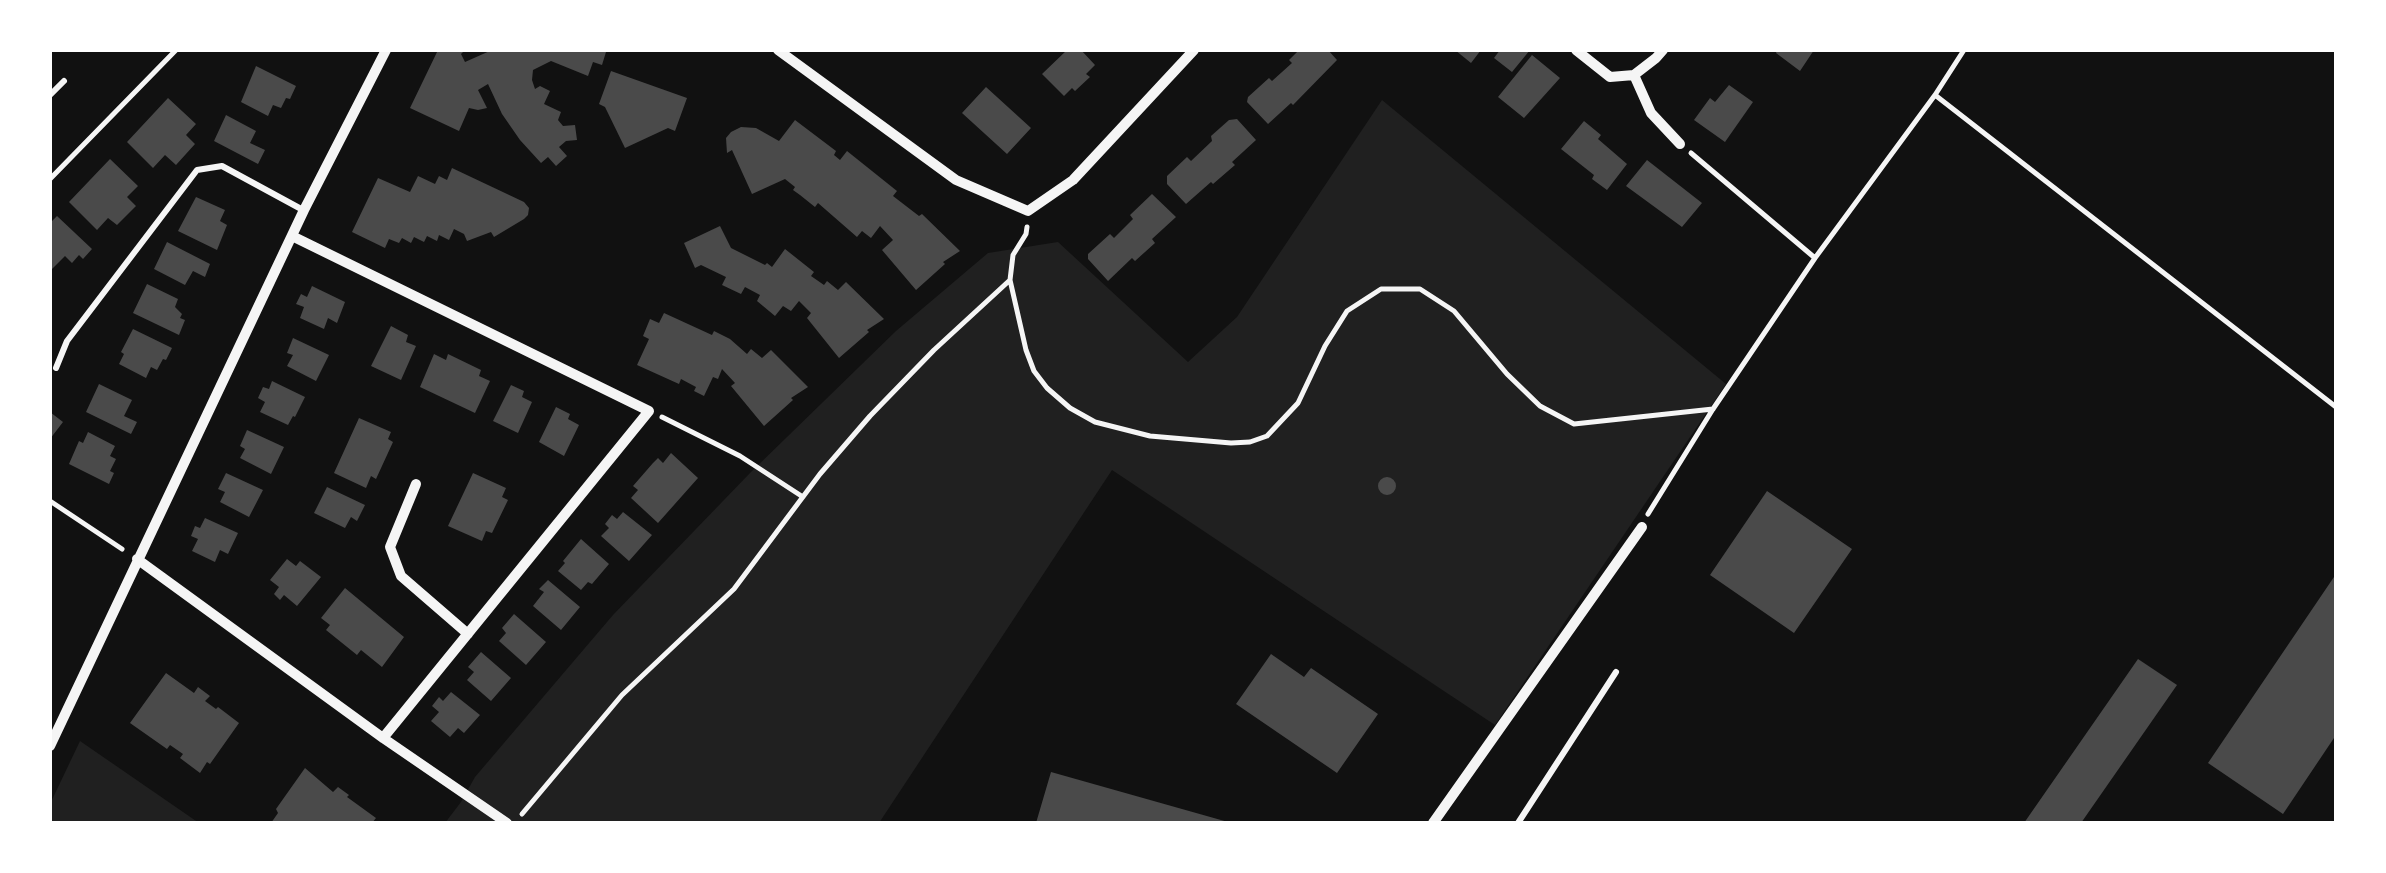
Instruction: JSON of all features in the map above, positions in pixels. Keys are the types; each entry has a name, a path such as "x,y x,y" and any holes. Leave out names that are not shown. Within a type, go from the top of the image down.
{"street":[{"path":"50,746 304,210 386,50"},
{"path":"778,50 956,180 1028,211 1073,180 1194,50"},
{"path":"1576,50 1610,77 1634,75 1662,50"},
{"path":"1634,75 1651,113 1680,144"},
{"path":"292,236 648,411 383,738"},
{"path":"416,484 390,547 402,576 468,634"},
{"path":"1433,823 1642,526"},
{"path":"138,558 383,738 510,823"}],"lane":[{"path":"50,95 64,81"},
{"path":"56,368 68,341 197,170 222,166 304,210"},
{"path":"1518,823 1616,672"}],"path":[{"path":"50,180 176,50"},
{"path":"1642,526 1713,409 1815,258 1935,96 1964,50"},
{"path":"1935,96 2336,406"},
{"path":"1680,144 1815,258"},
{"path":"1028,211 1026,234 1013,255 1010,280 1026,350 1034,371 1047,388 1070,408 1095,422 1190,441 1250,442 1266,436 1298,403 1347,311 1381,288 1420,289 1454,311 1528,396 1574,424 1713,409"},
{"path":"510,823 622,695 734,589 802,497 882,403 1010,280"},
{"path":"648,411 740,456 802,497"},
{"path":"50,501 138,558"}],"shaded area":[{"path":"1382,100 1726,384 1495,725 1112,470 879,823 445,823 475,777 613,615 750,473 896,331 988,253 1058,242 1188,362 1237,317"},
{"path":"80,741 199,823 50,823 50,804"}],"building":[{"path":"438,50 465,50 461,54 465,62 492,50 606,52 602,65 593,62 588,76 551,61 533,70 535,89 540,86 550,91 544,104 561,112 558,120 563,126 575,125 577,140 566,141 559,147 567,156 556,166 548,157 541,163 520,140 488,84 478,90 487,108 469,108 459,131 410,108"},
{"path":"1067,50 1081,50 1095,65 1086,74 1090,77 1064,96 1042,74"},
{"path":"1299,50 1328,50 1337,60 1293,105 1268,124 1247,102 1248,97 1292,63 1289,60"},
{"path":"1455,50 1481,50 1471,63"},
{"path":"1500,50 1530,50 1512,72 1494,58"},
{"path":"1777,50 1814,50 1800,71"},
{"path":"1532,55 1560,78 1524,118 1498,97"},
{"path":"256,66 296,86 290,99 286,98 281,108 273,105 268,116 241,102"},
{"path":"611,71 687,98 675,131 668,128 625,148 605,107 599,104"},
{"path":"1729,85 1753,102 1725,142 1694,120 1710,98 1715,102"},
{"path":"986,87 1031,128 1007,154 962,113"},
{"path":"168,98 196,124 186,135 195,144 176,165 165,155 153,168 127,142"},
{"path":"226,115 256,131 250,143 265,150 258,164 214,141"},
{"path":"1237,119 1256,140 1232,162 1235,165 1186,204 1167,184 1167,176 1187,157 1191,161 1229,120"},
{"path":"795,120 836,151 834,155 840,160 847,151 897,191 893,196 919,216 922,214 960,251 943,262 916,290 882,250 893,240 880,226 871,238 862,231 857,237 818,203 815,207 793,190 795,187 785,179 752,194 732,150 727,153 726,138 741,127 756,128 779,141"},
{"path":"1584,121 1627,164 1607,190 1561,149"},
{"path":"110,159 138,186 127,197 136,206 117,225 108,218 97,230 69,202"},
{"path":"1647,160 1702,203 1682,227 1626,186"},
{"path":"452,168 524,202 529,208 528,215 494,237 491,232 467,241 464,234 454,229 449,240 439,235 437,241 427,236 424,242 414,237 411,243 402,238 399,243 389,239 385,248 352,232 378,178 410,192 418,176 435,184 439,176 447,180"},
{"path":"1152,194 1176,217 1152,239 1155,243 1108,281 1088,254 1110,234 1114,238"},
{"path":"196,197 225,210 220,221 227,225 217,250 178,231"},
{"path":"57,216 92,249 83,259 79,255 72,263 65,256 50,271 50,223"},
{"path":"720,226 731,248 772,267 785,249 824,285 827,281 838,290 846,282 884,319 839,358 807,318 811,313 799,301 791,311 783,306 775,316 757,301 760,295 745,287 741,294 722,285 726,277 701,265 695,268 684,243"},
{"path":"167,242 210,264 205,277 193,271 185,285 154,269"},
{"path":"147,284 178,299 175,307 185,320 179,335 133,313"},
{"path":"312,286 345,302 337,323 328,318 324,329 300,318 304,307 296,304 301,294 307,297"},
{"path":"664,313 712,335 714,331 747,354 751,349 762,358 771,350 808,387 791,398 764,426 722,369 718,379 713,377 704,396 681,379 679,384 637,365 649,339 643,336 650,319 659,323"},
{"path":"391,326 408,335 406,342 416,346 401,380 371,366"},
{"path":"133,329 172,348 157,370 151,367 146,378 119,364"},
{"path":"293,338 329,355 316,381 287,366 293,355 287,353"},
{"path":"434,354 446,360 448,354 481,370 479,376 490,381 475,413 420,387"},
{"path":"272,381 305,397 288,425 260,412 265,402 258,398 263,387 269,389"},
{"path":"99,384 132,400 124,416 137,422 131,434 86,412"},
{"path":"511,385 524,391 522,397 532,402 518,433 493,421"},
{"path":"556,407 570,414 568,419 579,425 564,456 539,442"},
{"path":"50,412 63,422 50,439"},
{"path":"359,418 391,432 388,439 393,442 376,479 371,476 366,488 334,473"},
{"path":"247,430 284,447 271,474 240,458"},
{"path":"88,432 115,446 110,456 116,459 109,484 69,464 79,441 83,443"},
{"path":"671,453 698,478 658,523 631,498 638,490 633,486 658,458 663,463"},
{"path":"226,473 263,490 249,517 220,502 225,492 218,489"},
{"path":"473,473 506,488 502,497 508,500 492,533 486,531 482,541 448,526"},
{"path":"1387,477 1394,479 1394,493 1387,495 1380,493 1378,486 1380,479"},
{"path":"327,487 365,505 357,521 351,517 345,528 314,513"},
{"path":"1767,491 1852,549 1794,633 1710,575"},
{"path":"623,512 652,535 629,561 601,536 609,528 605,524 612,515 617,519"},
{"path":"205,518 238,533 228,554 220,550 215,562 192,551 198,539 191,536"},
{"path":"581,539 609,564 592,584 588,582 581,590 558,571"},
{"path":"287,559 296,566 300,561 321,577 297,606 284,595 280,600 274,594 279,587 270,580"},
{"path":"2336,574 2336,735 2283,814 2208,763"},
{"path":"548,580 580,607 561,630 533,606 544,592 539,589"},
{"path":"345,588 404,637 382,667 361,650 357,655 326,630 330,625 321,618"},
{"path":"514,614 546,642 526,665 499,641 506,633 502,628"},
{"path":"481,652 511,678 491,701 467,680 474,672 468,667"},
{"path":"1271,654 1304,677 1311,668 1378,714 1337,773 1236,704"},
{"path":"2138,659 2177,685 2081,823 2024,823"},
{"path":"166,673 194,693 198,687 210,696 205,701 239,723 200,773 180,758 183,754 170,745 167,749 130,723"},
{"path":"451,692 480,715 464,733 458,728 450,737 431,721 439,712 432,706 439,697 443,701"},
{"path":"305,768 333,792 338,787 376,818 372,823 271,823 278,813 276,809"},
{"path":"1051,772 1228,822 1228,823 1036,823"}]}
